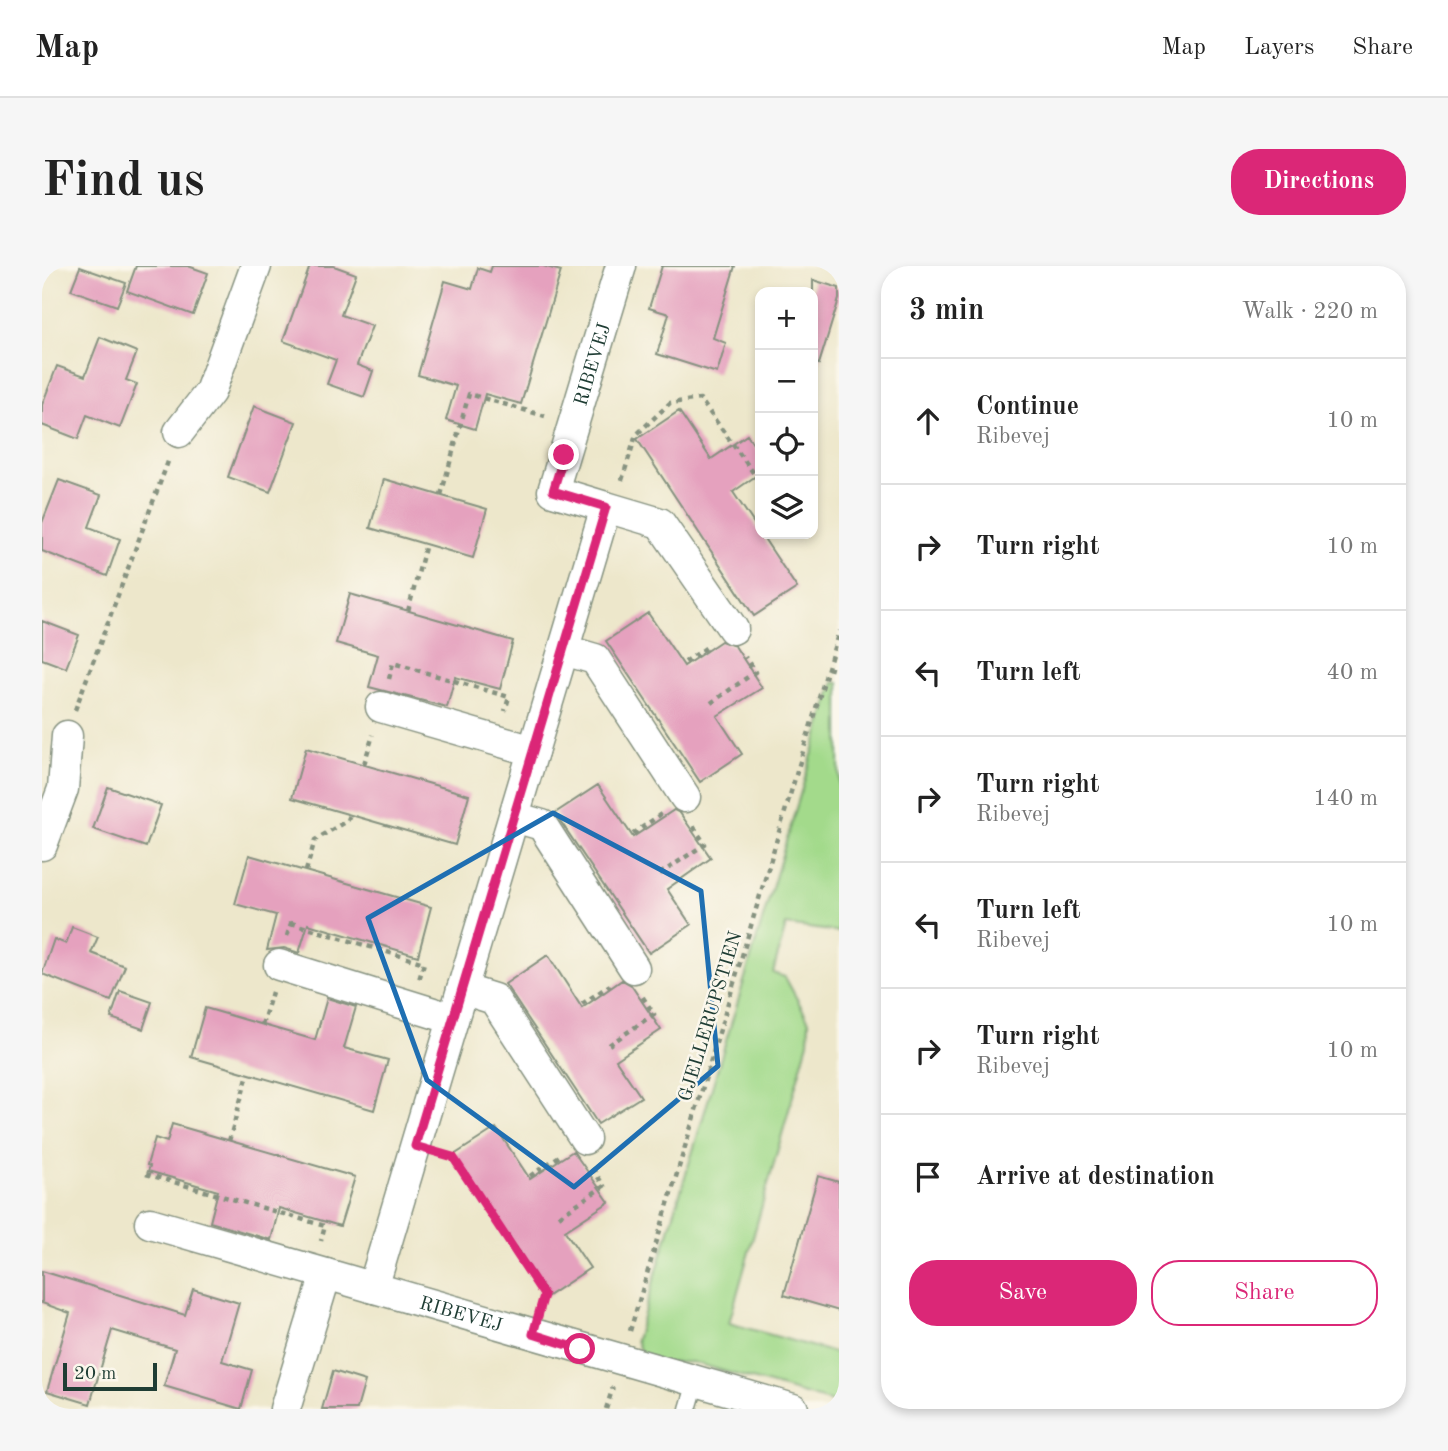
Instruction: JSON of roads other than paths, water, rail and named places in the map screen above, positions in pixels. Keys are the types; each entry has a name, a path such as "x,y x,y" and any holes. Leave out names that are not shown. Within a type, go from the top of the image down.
{"street":[{"path":"180,432 210,392 256,266"},
{"name":"RIBEVEJ","path":"621,266 553,491 660,523 733,629"},
{"path":"373,1288 606,507"},
{"path":"564,650 595,659 688,810"},
{"path":"381,707 533,751"},
{"path":"42,845 63,789 67,736"},
{"path":"514,817 542,825 637,981"},
{"path":"279,965 453,1018"},
{"path":"462,989 494,999 588,1152"},
{"name":"RIBEVEJ","path":"150,1223 621,1361 692,1395 793,1409"},
{"path":"285,1409 326,1274"}]}
